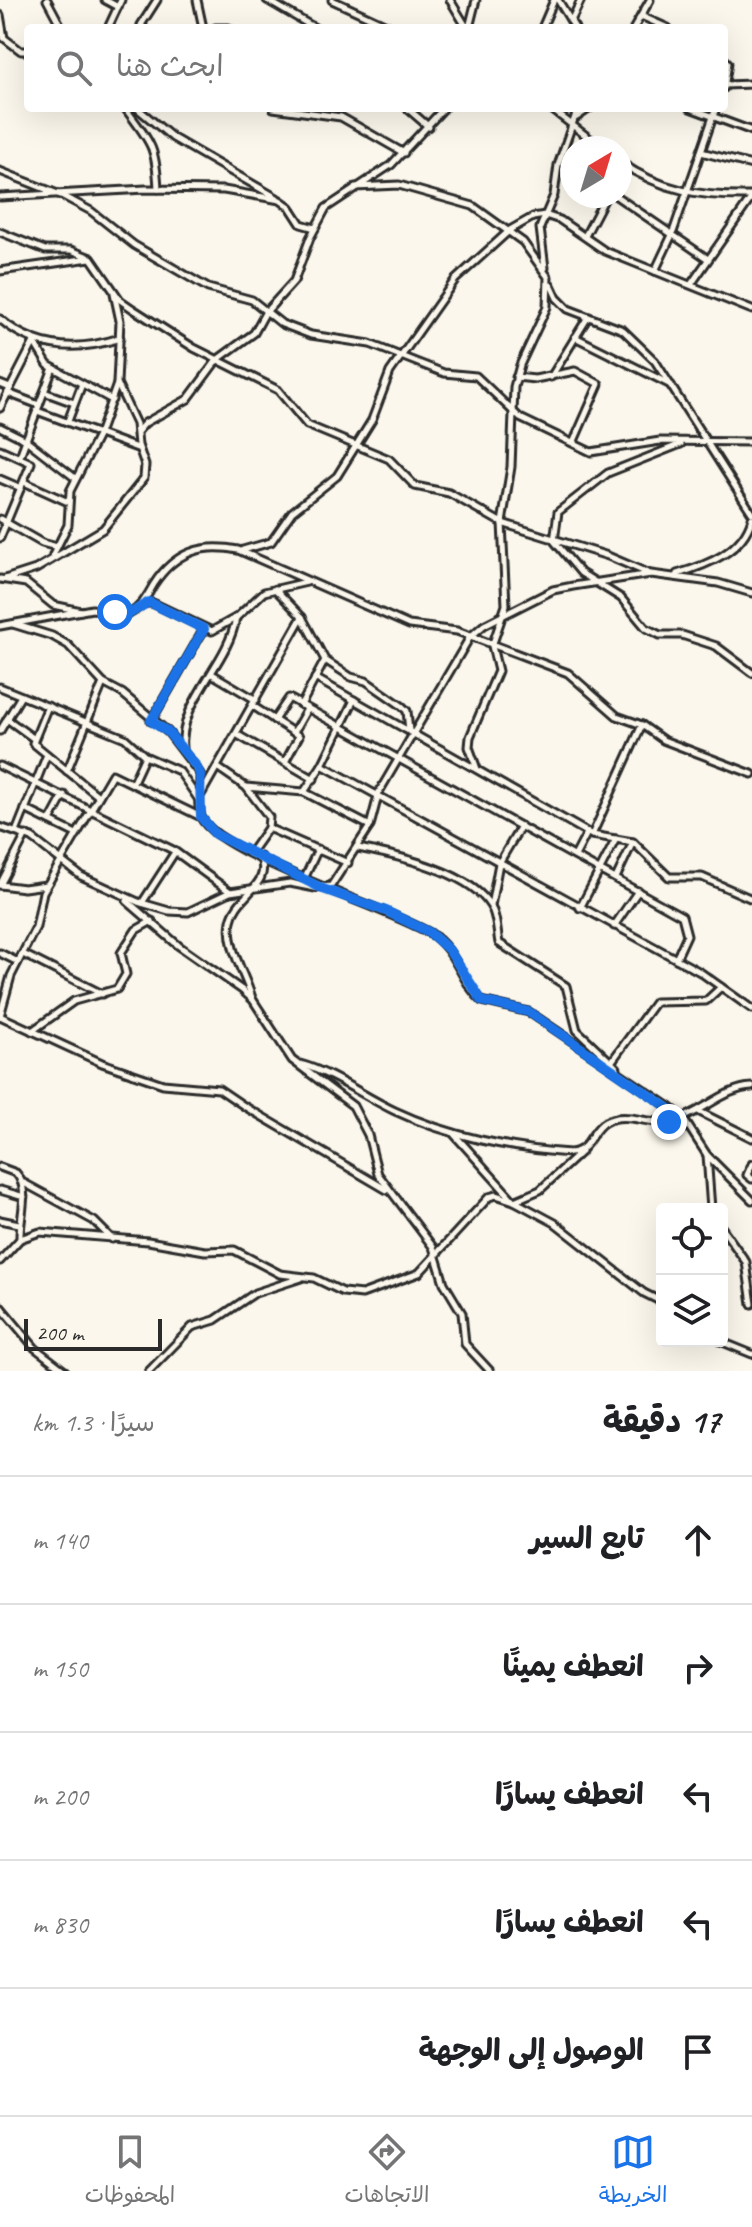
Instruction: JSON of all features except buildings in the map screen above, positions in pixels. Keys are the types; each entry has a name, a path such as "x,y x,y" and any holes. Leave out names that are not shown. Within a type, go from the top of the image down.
{"street":[{"path":"47,0 60,24"},
{"path":"105,0 118,7"},
{"path":"110,24 121,0"},
{"path":"142,24 157,0"},
{"path":"197,0 202,24"},
{"path":"267,0 308,24"},
{"path":"332,0 384,24"},
{"path":"450,0 465,24"},
{"path":"469,24 476,0"},
{"path":"544,24 556,0 573,24"},
{"path":"571,21 581,0"},
{"path":"636,24 650,0"},
{"path":"0,15 4,38 24,50"},
{"path":"641,16 659,24"},
{"path":"728,86 752,84"},
{"path":"128,112 157,157 158,189"},
{"path":"142,112 181,143 290,207 301,224 315,228"},
{"path":"303,112 341,117 404,153"},
{"path":"412,112 429,127"},
{"path":"138,431 188,399 217,360 250,337 265,313 294,281 315,228 334,200 404,153 440,112"},
{"path":"555,112 587,136"},
{"path":"477,769 470,737 498,671 492,646 507,594 502,523 511,467 516,377 547,307 548,277 539,239 577,112"},
{"path":"576,117 584,112"},
{"path":"700,112 752,131"},
{"path":"655,271 672,235 715,112"},
{"path":"701,152 752,165"},
{"path":"0,171 63,196 91,211 134,245 208,288 252,300 282,324 311,335 370,344 444,373 476,376 513,412 598,453 643,442 752,442"},
{"path":"632,171 657,185 685,192 752,196"},
{"path":"355,187 399,185 473,206 510,230 532,253 562,305 623,330 655,361 752,516 740,540 722,557 673,576"},
{"path":"0,197 158,189 224,190 280,200"},
{"path":"692,283 752,196"},
{"path":"632,207 708,259"},
{"path":"585,236 600,208"},
{"path":"238,550 265,546 271,542 292,512 337,476 372,420 383,386 455,280 510,230 537,214 573,227 605,251 692,283 752,310"},
{"path":"0,232 45,250 71,250 91,258 120,300 164,330 278,390 307,425 389,459 415,486 449,493 502,523 608,556 651,574"},
{"path":"0,271 91,258"},
{"path":"51,558 68,525 68,502 75,478 99,434 117,383 120,321 113,289"},
{"path":"551,377 588,317"},
{"path":"0,320 34,340 59,348 99,345 120,338"},
{"path":"575,337 672,386"},
{"path":"34,340 53,368 112,400"},
{"path":"0,408 34,340"},
{"path":"20,456 53,368"},
{"path":"516,377 551,377 575,371 600,386 574,441"},
{"path":"2,579 31,571 103,529 115,518 146,472 138,448 138,431 117,383"},
{"path":"0,384 38,408 138,448"},
{"path":"68,421 82,384"},
{"path":"44,392 74,403"},
{"path":"0,427 26,440 75,478"},
{"path":"683,443 603,475 558,512 554,541 572,565 621,598 653,633 682,635 716,646 752,673"},
{"path":"0,449 31,463 0,538"},
{"path":"0,479 68,502"},
{"path":"0,519 57,547"},
{"path":"2,579 35,588 53,605 83,611 129,614 143,603 164,571 190,551 212,546 238,550 409,625 447,629 568,673 611,713 642,725 663,740 751,774"},
{"path":"323,889 336,882 358,848 370,826 377,798 470,637 502,616 553,590 651,574 752,593"},
{"path":"143,603 153,603 204,629 218,629 237,617 260,595 307,582"},
{"path":"275,589 302,617 325,660 351,677 366,681 402,706 407,711 412,733"},
{"path":"0,626 83,611"},
{"path":"183,750 183,722 232,639 237,617"},
{"path":"200,798 302,617"},
{"path":"13,624 52,636 68,645 103,683 122,693 183,750 200,774 201,817"},
{"path":"151,721 204,629"},
{"path":"301,705 325,660"},
{"path":"212,674 299,737 286,760"},
{"path":"315,678 589,834 633,842 669,877 702,877 752,899"},
{"path":"67,771 85,720 103,683"},
{"path":"0,687 125,738 145,756 179,771 200,798"},
{"path":"0,731 21,696"},
{"path":"274,720 288,698 638,891 685,922 687,935 676,959"},
{"path":"304,792 322,765 354,700"},
{"path":"48,706 33,743 46,757 97,795"},
{"path":"294,732 307,709"},
{"path":"7,719 33,738"},
{"path":"575,856 589,834 642,725"},
{"path":"236,734 286,760 314,779"},
{"path":"133,782 145,756"},
{"path":"16,832 46,757"},
{"path":"322,765 377,798 676,959 752,1009"},
{"path":"0,766 175,852 230,892"},
{"path":"217,767 246,787 269,817 268,828 251,852"},
{"path":"323,889 215,834 201,817 112,774 46,885 36,927 10,980 0,1016 102,1063 163,1084 224,1091 244,1106 391,1192"},
{"path":"246,787 304,792 370,826"},
{"path":"50,821 64,795"},
{"path":"25,809 76,834"},
{"path":"521,826 499,863 491,908 499,943 566,986 577,1030 619,1071"},
{"path":"0,827 26,835 60,862 142,903 188,912 230,892 295,883 323,889 386,911 429,932 449,950 482,1001 529,1012 619,1071 683,1118 707,1155 752,1200"},
{"path":"268,828 348,863"},
{"path":"26,835 0,885 24,888 46,885"},
{"path":"580,908 616,839"},
{"path":"616,878 633,842"},
{"path":"358,848 424,862 473,891 491,908"},
{"path":"304,879 318,849"},
{"path":"142,903 175,852"},
{"path":"259,856 263,874 233,914 230,936 253,1000 273,1034 299,1064 358,1113 378,1174 426,1234 444,1283 462,1313 465,1344 490,1371"},
{"path":"111,890 179,946 253,1000"},
{"path":"614,927 638,891"},
{"path":"32,1031 74,1001 117,989 126,974 121,953 136,930 152,921"},
{"path":"0,953 18,962"},
{"path":"23,954 103,994"},
{"path":"0,976 10,980"},
{"path":"612,1061 653,1004 706,1001 721,987"},
{"path":"299,1064 321,1070 403,1114 452,1132 547,1151 582,1150"},
{"path":"514,1201 540,1190 582,1150 597,1129 613,1119 625,1117 659,1123 683,1118 737,1089 752,1087"},
{"path":"699,1111 752,1138"},
{"path":"452,1132 514,1201"},
{"path":"707,1155 711,1203"},
{"path":"752,1164 747,1175 752,1179"},
{"path":"0,1167 16,1173 23,1182 94,1221 112,1239"},
{"path":"20,1239 23,1182"},
{"path":"0,1190 24,1197"},
{"path":"0,1261 20,1239 40,1232 148,1241 205,1251 234,1250 280,1274 306,1277 343,1292 362,1294 419,1273 489,1197 496,1195 555,1223 644,1293 656,1299"},
{"path":"0,1220 19,1224"},
{"path":"728,1236 746,1262 752,1304"},
{"path":"149,1371 192,1327 215,1320 255,1293 306,1277"},
{"path":"0,1306 35,1348 65,1371"},
{"path":"728,1344 752,1354"}],"route":[{"path":"115,612 129,614 149,602 204,629 151,721 168,732 196,766 201,782 201,817 215,834 323,889 386,911 429,932 449,950 466,981 482,1001 521,1008 558,1030 683,1118 669,1122"}]}
